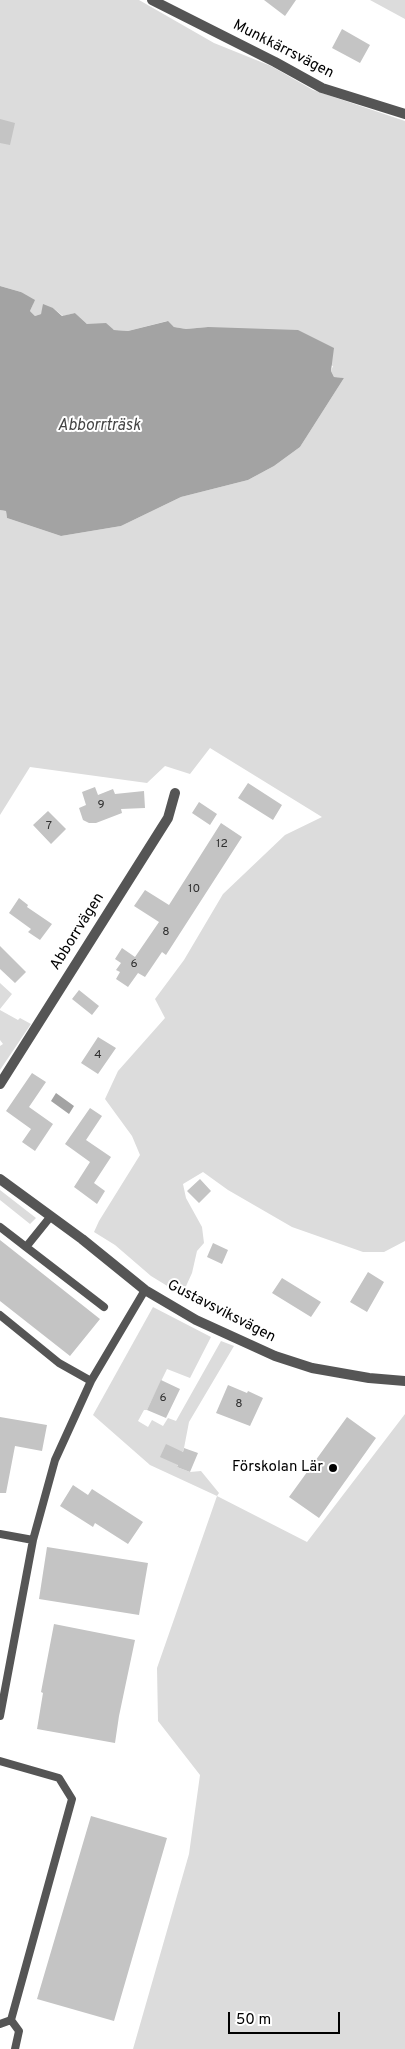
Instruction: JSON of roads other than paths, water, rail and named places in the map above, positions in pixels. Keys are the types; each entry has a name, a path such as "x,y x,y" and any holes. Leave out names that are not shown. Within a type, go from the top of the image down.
{"street":[{"name":"Munkkärrsvägen","path":"152,0 322,88 405,114"},
{"name":"Abborrvägen","path":"0,1084 168,818 175,793"},
{"name":"Gustavsviksvägen","path":"0,1179 51,1216 145,1290 222,1333 298,1364 344,1374 405,1381"}],"lane":[{"path":"26,1247 51,1216"},
{"path":"0,1227 104,1307"},
{"path":"0,1716 33,1540 55,1460 92,1381 145,1290"},
{"path":"0,1316 59,1362 92,1381"},
{"path":"0,1534 33,1540"},
{"path":"0,1761 58,1778 72,1800 11,2020"},
{"path":"0,2024 11,2020"},
{"path":"11,2020 19,2030 16,2049"}],"water":[{"name":"Abborrträsk","path":"0,286 21,292 35,300 30,311 35,316 41,314 43,304 53,308 62,316 75,313 87,324 106,323 114,330 128,331 168,321 174,327 186,329 208,327 298,330 334,348 331,371 334,377 344,378 300,447 274,466 248,480 181,497 121,526 61,536 7,518 6,511 0,510"},
{"path":"56,1093 74,1106 69,1114 51,1101"}],"place":[{"name":"Förskolan Lär","path":"333,1468"}]}
